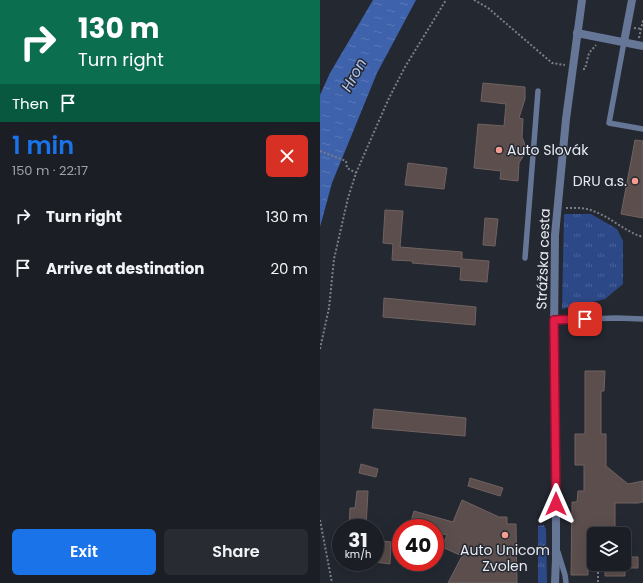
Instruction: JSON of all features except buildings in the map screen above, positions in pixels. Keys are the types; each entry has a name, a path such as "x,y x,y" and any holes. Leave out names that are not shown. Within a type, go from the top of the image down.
{"street":[{"name":"Strážska cesta","path":"555,583 554,262 556,208 582,0"},
{"path":"624,42 632,0"},
{"path":"577,33 624,42 641,42"}],"lane":[{"path":"624,42 609,123 643,129"},
{"path":"525,258 538,91"},
{"path":"554,320 617,318 643,319"},
{"path":"556,547 566,583"}],"path":[{"path":"320,349 329,308 334,259 348,198 356,173 389,98 405,67 446,0"},
{"path":"474,0 488,8 552,63 568,66"},
{"path":"641,42 643,20"},
{"path":"583,68 585,69 590,51 598,44"},
{"path":"320,151 346,161 347,168 356,173"},
{"path":"556,208 581,208 594,211 635,235 643,237"},
{"path":"320,520 332,583"},
{"path":"598,571 598,583"}],"green space":[{"path":"564,214 591,214 617,229 623,241 623,284 605,299 562,309"},
{"path":"544,525 546,529 547,583 538,583 538,526"}],"water":[{"name":"Hron","path":"373,0 416,0 377,73 332,183 320,227 320,95 330,73"}],"place":[{"name":"Auto Slovák","path":"499,150"},
{"name":"DRU a.s.","path":"635,181"},
{"name":"Auto Unicom Zvolen","path":"505,535"}],"route":[{"path":"556,504 554,320 585,319"}]}
